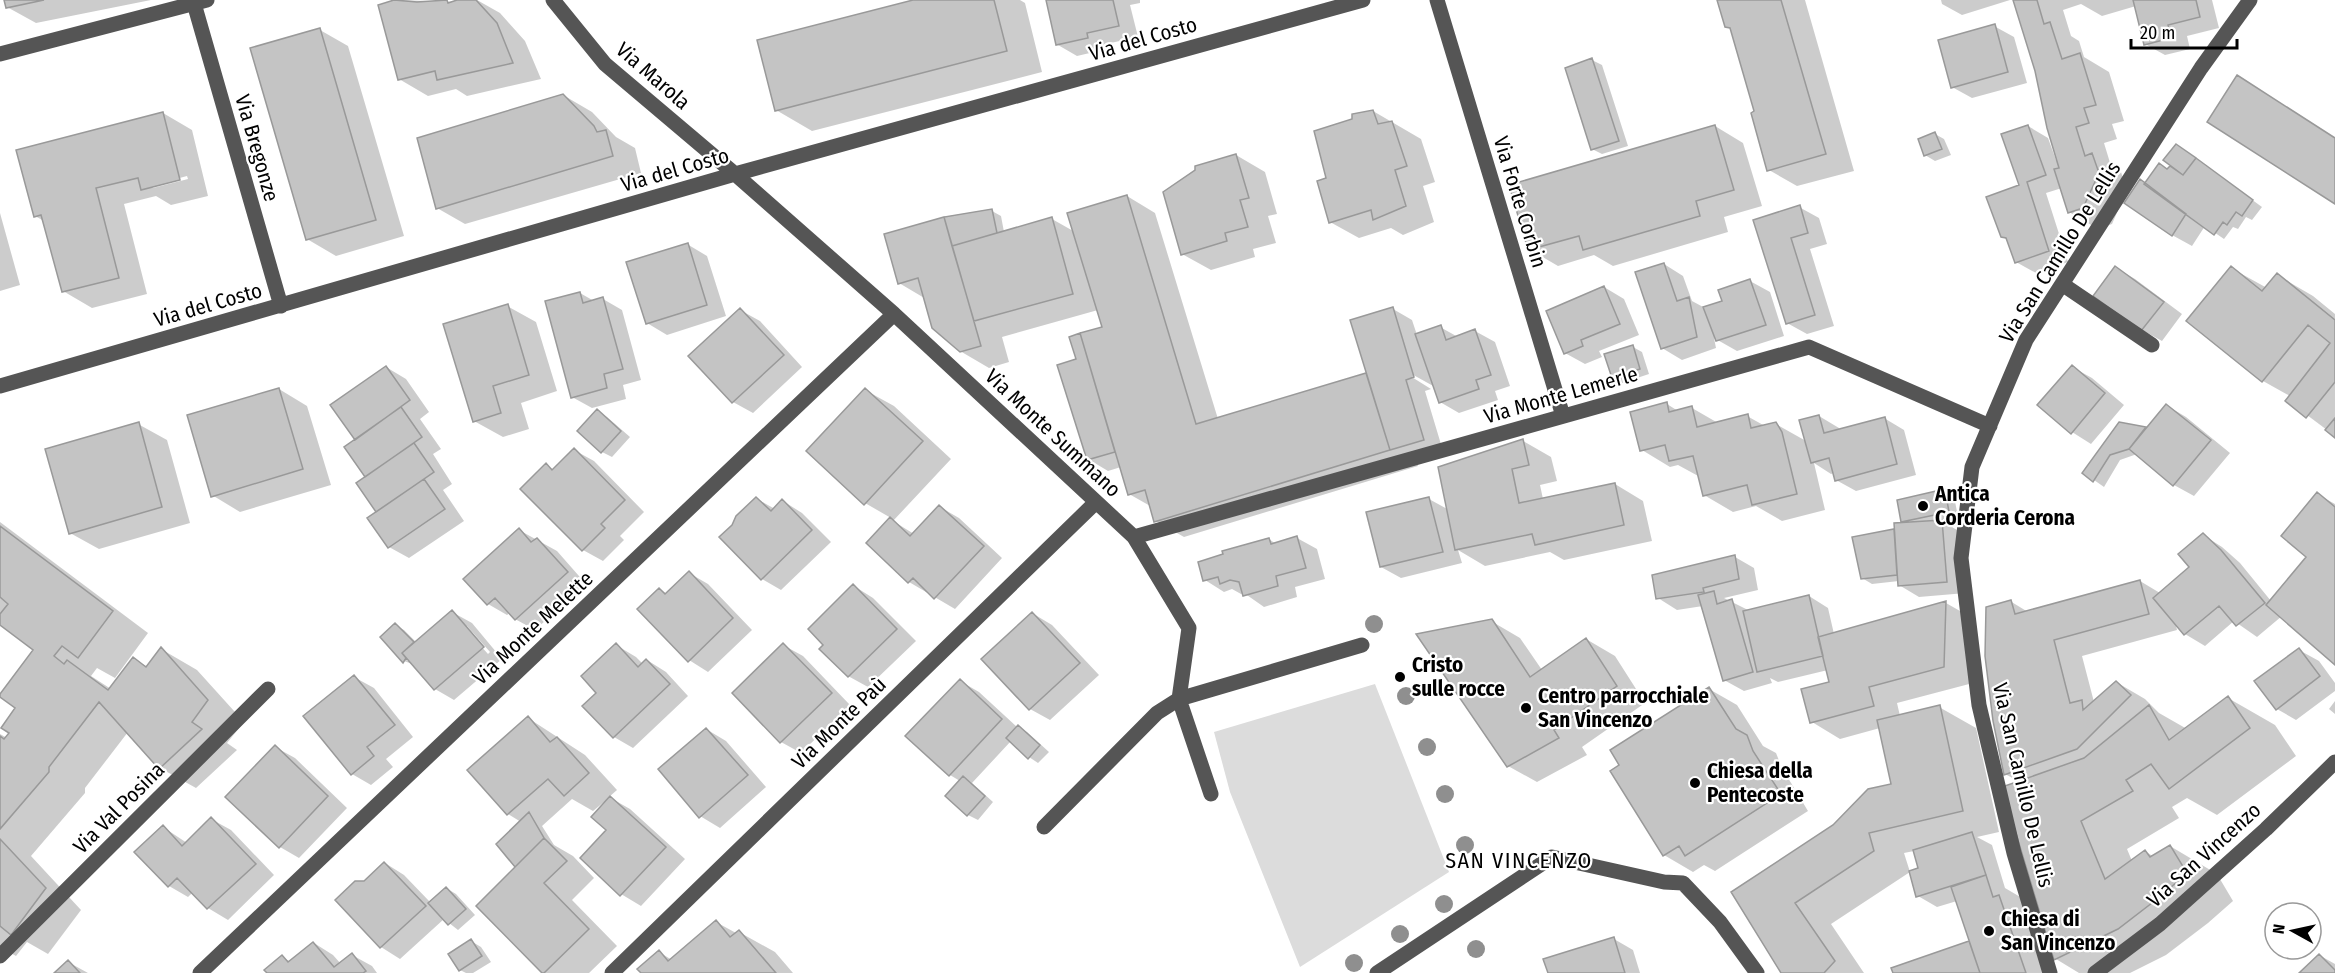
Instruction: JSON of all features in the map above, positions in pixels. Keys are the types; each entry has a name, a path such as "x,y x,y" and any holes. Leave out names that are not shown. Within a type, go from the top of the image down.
{"street":[{"name":"Via Marola","path":"553,0 604,64 735,174"},
{"name":"Via del Costo","path":"0,386 735,174 1363,0"},
{"name":"Via Forte Corbin","path":"1437,0 1563,416"},
{"name":"Via San Camillo De Lellis","path":"2050,973 2014,853 1979,705 1961,558 1972,467 2026,340 2201,68 2250,0"},
{"path":"0,54 198,1"},
{"name":"Via Bregonze","path":"198,1 281,306"},
{"name":"Via Monte Summano","path":"735,174 894,314 1134,537 1190,628 1179,699 1211,794"},
{"path":"2062,284 2152,345"},
{"name":"Via Monte Melette","path":"200,973 894,314"},
{"name":"Via Monte Lemerle","path":"1134,537 1809,347 1990,426"},
{"name":"Via Monte Paù","path":"612,973 1095,503"},
{"path":"1044,827 1157,713 1179,699 1362,645"},
{"name":"Via Val Posina","path":"0,956 268,689"},
{"name":"Via San Vincenzo","path":"2095,973 2160,924 2266,829 2335,762"},
{"path":"1377,973 1552,857 1664,882 1683,883 1720,922 1757,973"}],"shaded area":[{"path":"1375,684 1449,872 1300,967 1230,792 1214,732"}],"building":[{"path":"4,0 44,0 6,8"},
{"path":"394,0 417,2 447,0 448,3 457,0 476,0 497,23 513,63 437,80 435,71 398,80 378,5"},
{"path":"913,0 994,0 1007,51 775,111 757,40"},
{"path":"1046,0 1113,0 1119,26 1087,33 1088,38 1056,45"},
{"path":"1717,0 1781,0 1826,154 1767,171 1751,113 1754,111 1730,28 1725,27"},
{"path":"2013,0 2037,0 2044,24 2050,22 2062,59 2080,53 2096,105 2084,108 2089,123 2076,127 2085,156 2092,153 2099,173 2083,208 2068,213 2054,169 2059,168 2047,128 2035,71"},
{"path":"2133,0 2196,0 2200,17 2168,25 2171,38 2144,45"},
{"path":"1995,24 2008,72 1951,88 1938,40"},
{"path":"320,28 376,220 306,240 250,48"},
{"path":"1592,58 1619,141 1591,150 1565,68"},
{"path":"2237,75 2335,138 2335,204 2207,122"},
{"path":"563,94 597,132 606,130 613,156 436,209 417,138"},
{"path":"1373,110 1378,124 1392,121 1407,166 1395,170 1406,206 1373,220 1371,210 1329,223 1317,181 1326,178 1314,131 1352,119 1352,114"},
{"path":"163,112 180,180 141,190 138,178 96,188 119,278 62,292 41,215 34,217 16,150"},
{"path":"1715,125 1734,190 1696,201 1700,216 1583,250 1579,236 1528,250 1509,185"},
{"path":"2028,125 2046,175 2027,182 2049,251 2015,263 2006,238 2001,237 1986,197 2019,185 2001,134"},
{"path":"1935,132 1942,149 1924,156 1918,139"},
{"path":"2176,144 2196,158 2183,175 2163,160"},
{"path":"1236,154 1249,198 1240,200 1248,227 1225,233 1227,241 1181,255 1163,192 1195,170 1195,166"},
{"path":"2196,158 2253,200 2242,216 2236,212 2227,225 2223,222 2214,235 2144,184 2159,163 2167,169 2170,166 2183,175"},
{"path":"2140,179 2186,214 2172,236 2124,203"},
{"path":"1127,195 1196,424 1366,373 1390,450 1154,522 1145,490 1128,495 1080,333 1102,327 1067,213"},
{"path":"1800,205 1808,233 1791,238 1815,315 1786,324 1753,220"},
{"path":"992,209 997,233 952,246 944,217"},
{"path":"944,217 981,346 960,352 932,328 918,278 898,284 884,234"},
{"path":"1052,217 1073,294 974,321 952,246"},
{"path":"688,243 707,305 646,324 626,262"},
{"path":"1664,263 1677,301 1689,297 1697,337 1661,349 1635,272"},
{"path":"2115,266 2164,302 2141,331 2093,296"},
{"path":"2231,266 2262,291 2277,273 2335,320 2335,382 2306,418 2285,401 2330,343 2308,325 2262,382 2186,321"},
{"path":"1750,279 1766,325 1716,341 1703,307 1722,301 1718,290"},
{"path":"1604,286 1620,324 1581,340 1583,346 1564,354 1546,311"},
{"path":"580,292 583,303 603,297 623,369 604,374 607,388 571,398 545,301"},
{"path":"508,304 529,375 493,386 501,413 473,422 443,324"},
{"path":"1393,307 1414,377 1406,380 1424,440 1390,450 1350,320"},
{"path":"740,308 784,355 732,403 688,356"},
{"path":"1441,325 1446,340 1475,329 1491,375 1476,380 1479,389 1439,403 1415,334"},
{"path":"1080,333 1115,452 1087,460 1057,365 1076,359 1069,337"},
{"path":"1633,345 1640,369 1612,378 1604,354"},
{"path":"2072,365 2105,393 2071,434 2037,405"},
{"path":"386,366 410,400 355,440 330,405"},
{"path":"279,388 303,469 211,497 187,415"},
{"path":"865,388 923,441 864,505 806,451"},
{"path":"1667,402 1669,412 1692,406 1697,427 1748,414 1751,428 1776,422 1782,432 1797,494 1752,505 1747,485 1703,496 1693,456 1669,461 1665,445 1640,451 1630,412"},
{"path":"2166,404 2211,440 2173,486 2129,449"},
{"path":"401,407 422,437 365,477 344,447"},
{"path":"597,409 621,431 601,453 577,431"},
{"path":"1819,415 1824,433 1885,417 1897,464 1835,481 1829,458 1811,463 1799,420"},
{"path":"2335,418 2335,438 2325,430"},
{"path":"139,422 162,507 69,534 45,449"},
{"path":"2119,422 2146,427 2129,449 2110,455 2093,482 2082,473"},
{"path":"1523,439 1529,465 1512,469 1519,503 1615,483 1624,525 1535,545 1532,534 1455,550 1438,467"},
{"path":"414,443 434,472 376,512 356,483"},
{"path":"574,448 625,500 601,524 605,528 582,551 520,489 546,463 552,470"},
{"path":"424,479 445,509 388,548 367,518"},
{"name":"Antica Corderia Cerona","path":"1945,489 1949,512 1901,522 1897,500"},
{"path":"2317,492 2335,507 2335,665 2266,605 2306,557 2281,536"},
{"path":"756,497 771,511 782,499 812,530 761,580 719,537"},
{"path":"1429,497 1443,552 1380,567 1366,512"},
{"path":"939,505 984,546 934,599 913,578 908,583 866,543 890,517 910,536"},
{"path":"1942,520 1947,582 1898,586 1894,523"},
{"path":"0,526 113,611 78,658 62,646 54,656 64,664 67,660 108,690 133,657 146,667 161,647 208,700 192,722 202,729 159,769 99,702 49,767 49,772 0,829 0,736 4,739 9,733 1,728 15,708 0,697 0,694 33,650 0,625 0,614 8,604 0,597"},
{"path":"519,528 531,542 537,538 568,572 515,620 495,598 487,605 463,579"},
{"path":"1894,529 1897,575 1861,579 1852,537"},
{"path":"2203,533 2221,550 2265,603 2236,626 2219,606 2184,635 2153,598 2189,567 2178,554"},
{"path":"1297,536 1306,568 1276,576 1278,586 1243,596 1239,582 1230,580 1220,584 1218,577 1203,581 1198,562 1223,554 1222,551 1269,538 1271,544"},
{"path":"1735,555 1739,579 1703,588 1704,592 1656,599 1652,575"},
{"path":"689,571 733,618 688,662 637,609 659,588 665,594"},
{"path":"2140,580 2149,614 2054,640 2070,703 2082,700 2083,710 2116,681 2131,695 2077,749 2004,775 1993,721 1985,656 1986,607 2011,600 2015,614"},
{"path":"853,584 897,629 848,677 819,649 823,645 808,629"},
{"path":"1714,591 1717,604 1732,599 1753,672 1723,681 1698,595"},
{"path":"1809,595 1823,656 1757,672 1743,611"},
{"path":"1946,601 1944,667 1869,687 1874,706 1810,723 1801,689 1829,682 1818,637"},
{"path":"452,610 484,647 434,690 402,653"},
{"path":"1032,612 1080,663 1029,710 981,659"},
{"name":"Centro parrocchiale San Vincenzo","path":"1492,619 1530,677 1586,638 1617,686 1554,730 1559,738 1507,767 1416,634"},
{"path":"395,623 414,642 402,653 406,658 403,663 380,637"},
{"path":"616,643 638,667 646,659 670,684 613,738 582,706 596,693 581,676"},
{"path":"783,643 832,693 780,743 732,693"},
{"path":"2299,648 2320,676 2276,710 2254,681"},
{"path":"354,675 395,725 367,747 374,756 351,775 303,716"},
{"path":"960,679 1002,719 949,776 905,736"},
{"name":"Chiesa della Pentecoste","path":"1709,687 1736,729 1747,735 1753,751 1781,794 1685,856 1679,846 1663,856 1610,771 1619,765 1610,750"},
{"path":"2228,696 2250,728 2169,789 2151,764 2126,780 2133,791 2081,821 2105,879 2145,850 2150,857 2170,845 2187,873 2118,929 2054,960 2002,787 2084,758 2149,705 2169,740"},
{"path":"1940,705 1963,811 1869,833 1874,851 1795,903 1835,961 1824,973 1781,973 1731,892 1833,825 1868,789 1891,784 1877,720"},
{"path":"528,716 550,742 557,737 589,773 564,796 548,779 507,815 467,770"},
{"path":"1018,725 1040,745 1028,759 1006,738"},
{"path":"706,728 748,775 699,818 658,769"},
{"path":"275,745 328,796 279,848 225,797"},
{"path":"963,776 985,796 967,816 945,796"},
{"path":"610,796 666,847 620,896 580,858 606,830 591,817"},
{"path":"529,812 544,838 515,867 496,844"},
{"path":"211,817 256,864 207,909 177,878 168,887 134,852 163,825 182,846"},
{"path":"1972,832 1986,875 1916,897 1909,871 1918,868 1913,850"},
{"path":"544,838 567,861 544,883 589,929 542,973 476,906"},
{"path":"0,839 46,888 11,935 0,926"},
{"path":"384,862 426,906 380,948 335,900 355,881 364,881"},
{"name":"Chiesa di San Vincenzo","path":"1986,875 1993,897 1999,895 2026,973 1980,973 1951,887"},
{"path":"446,887 466,909 448,925 428,903"},
{"path":"716,920 730,937 739,930 776,973 641,973 637,969 659,950 668,961"},
{"path":"1614,937 1625,973 1548,973 1543,959"},
{"path":"471,939 482,956 459,971 448,954"},
{"path":"1969,941 1980,973 1893,973 1891,968"},
{"path":"313,942 334,967 352,953 366,971 363,973 267,973 264,970 282,955 288,962"},
{"path":"2323,958 2335,970 2335,973 2299,973 2312,961 2323,961"},
{"path":"68,960 80,973 54,973"}],"place":[{"name":"Antica Corderia Cerona","path":"1923,506"},
{"name":"Cristo sulle rocce","path":"1400,677"},
{"name":"Centro parrocchiale San Vincenzo","path":"1526,708"},
{"name":"Chiesa della Pentecoste","path":"1695,783"},
{"name":"Chiesa di San Vincenzo","path":"1989,931"}],"district":[{"name":"SAN VINCENZO","path":"1519,860"}]}
